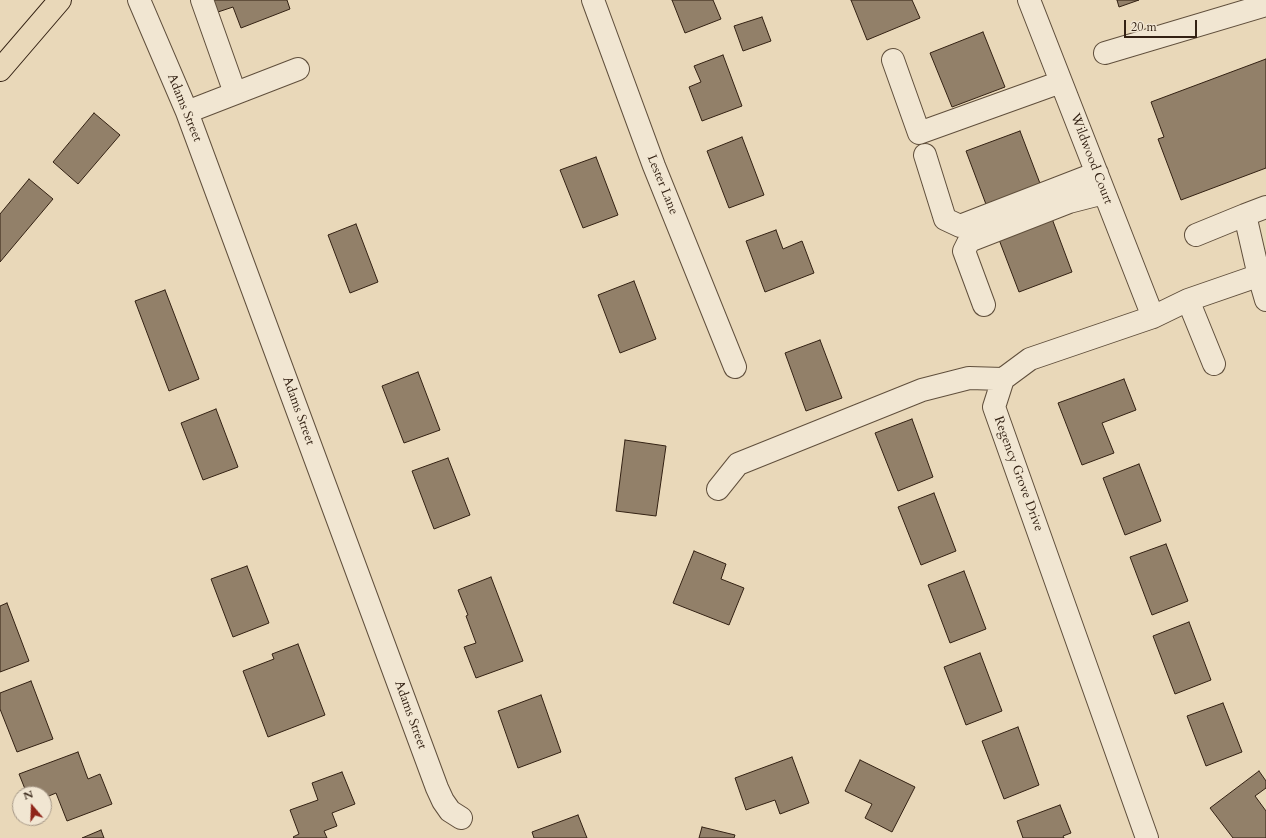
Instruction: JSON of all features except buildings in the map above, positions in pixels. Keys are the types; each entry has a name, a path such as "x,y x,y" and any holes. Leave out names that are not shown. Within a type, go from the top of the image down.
{"main road":[{"path":"0,70 60,0"}],"street":[{"name":"Adams Street","path":"139,0 187,112 437,788 450,811 461,818"},
{"path":"202,0 235,93"},
{"name":"Lester Lane","path":"593,0 654,166 736,367"},
{"name":"Wildwood Court","path":"1029,0 1153,317"},
{"path":"1105,53 1266,5"},
{"path":"893,60 920,133 1061,82"},
{"path":"187,112 298,69"},
{"path":"925,155 945,219 960,226 1101,183"},
{"path":"984,305 964,251 969,241 1069,202 1101,183"},
{"path":"1196,235 1266,207"},
{"path":"1245,215 1262,274 1266,300"},
{"path":"718,489 738,464 922,390 969,378 1003,379 1030,359 1153,317 1188,300 1262,274"},
{"path":"1188,300 1214,364"},
{"name":"Regency Grove Drive","path":"1003,379 994,406 1147,838"}]}
